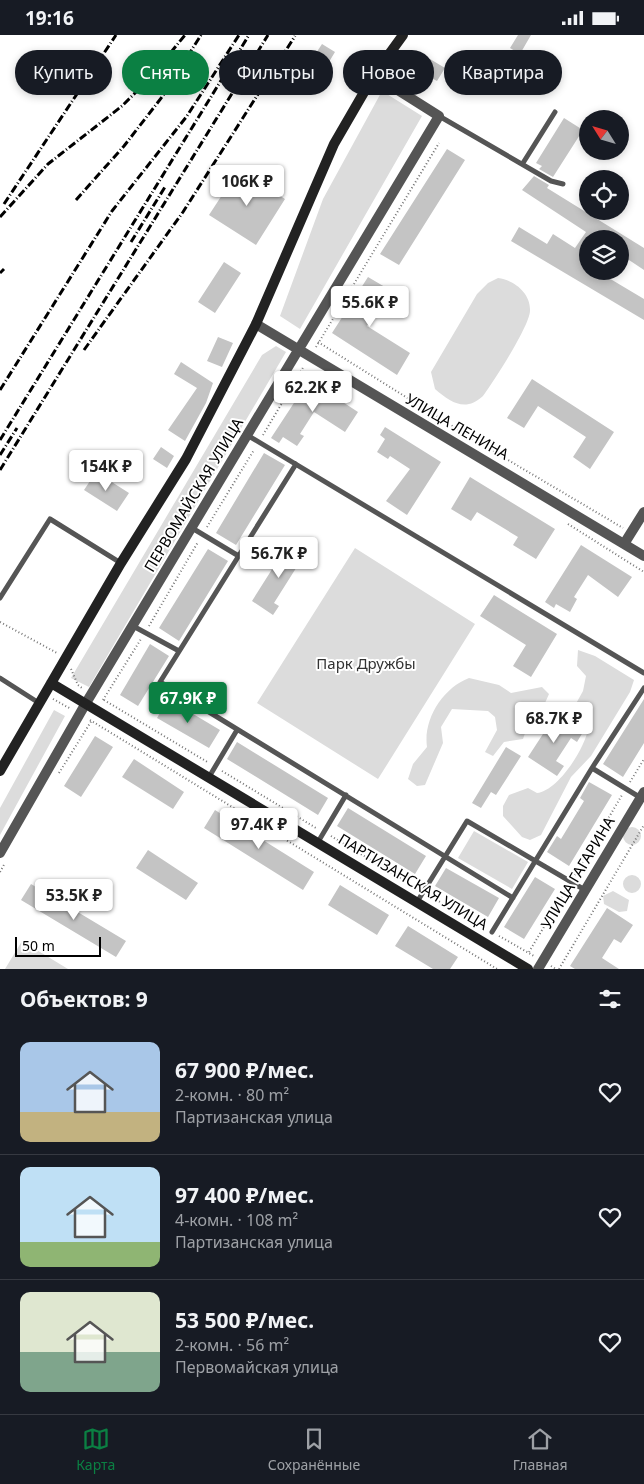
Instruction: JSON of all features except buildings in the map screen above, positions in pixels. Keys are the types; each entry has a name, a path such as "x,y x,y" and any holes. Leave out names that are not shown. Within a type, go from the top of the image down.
{"main road":[{"name":"ПЕРВОМАЙСКАЯ УЛИЦА","path":"392,50 403,35"},
{"name":"ПЕРВОМАЙСКАЯ УЛИЦА","path":"0,771 121,563 186,459 256,324 334,144 362,95"},
{"name":"ПАРТИЗАНСКАЯ УЛИЦА","path":"51,683 89,698 98,709 525,967"}],"street":[{"path":"406,95 439,116"},
{"name":"ПЕРВОМАЙСКАЯ УЛИЦА","path":"0,853 79,714 439,116"},
{"name":"УЛИЦА ЛЕНИНА","path":"256,324 644,556"},
{"path":"624,543 644,512"},
{"name":"УЛИЦА ГАГАРИНА","path":"540,965 643,796"}],"lane":[{"path":"523,163 555,112"},
{"path":"439,116 523,163 551,181 564,184"},
{"path":"247,435 644,673"},
{"path":"296,463 237,555 160,682 513,898"},
{"path":"0,598 50,519 121,563"},
{"path":"192,528 237,555"},
{"path":"133,626 179,651"},
{"path":"0,679 39,703"},
{"path":"492,932 592,768 644,688"},
{"path":"209,777 238,730"},
{"path":"592,768 643,796"},
{"path":"318,842 346,795"},
{"path":"417,901 467,821 585,890"}],"path":[{"path":"56,779 439,143"},
{"path":"318,342 481,444 630,532"},
{"path":"0,622 66,658 78,685 89,698 103,700 215,766 528,953 540,965 557,969 644,825"},
{"path":"39,703 52,698 497,969"},
{"path":"525,967 528,953 644,759"},
{"path":"0,872 6,863"}],"green space":[{"path":"380,95 388,95 422,116 300,329 280,316 323,199"},
{"path":"498,278 510,281 525,293 530,304 528,319 510,354 483,396 471,404 465,405 453,402 435,389 431,372 477,294 488,283"},
{"path":"276,346 286,352 89,687 71,678 262,355"},
{"name":"Парк Дружбы","path":"355,548 475,624 378,779 257,703"},
{"path":"578,650 595,656 634,680 630,692 591,756 571,777 541,835 530,840 522,837 503,816 503,806 509,795 528,788 537,793 553,785 562,777 582,747 588,729 575,716 573,709 583,691 586,676 577,666"},
{"path":"469,678 499,685 511,693 542,687 549,694 545,703 531,715 523,739 504,742 493,756 485,752 497,730 495,717 488,711 452,709 441,727 443,743 425,785 417,786 408,779 413,764 427,747 428,726 432,715 443,697 451,689"},
{"path":"54,710 65,716 0,835 0,808"},
{"path":"632,827 638,830 641,836 638,842 632,845 626,842 623,836 626,830"},
{"path":"474,831 528,862 512,889 458,858"},
{"path":"632,875 638,878 641,884 638,890 632,893 626,890 623,884 626,878"},
{"path":"613,891 629,900 627,911 619,912 604,904 603,896"},
{"path":"22,941 68,969 5,969"}],"railway":[{"path":"4,204 116,35"},
{"path":"0,217 48,164 122,106 150,78 185,35"},
{"path":"76,200 124,146 162,97 201,35"},
{"path":"0,390 112,211 187,116 239,35"},
{"path":"0,440 249,35"},
{"path":"0,470 268,35"},
{"path":"84,350 183,212 295,36"},
{"path":"131,242 165,187"},
{"path":"0,273 4,269"},
{"path":"0,455 17,428"}]}
